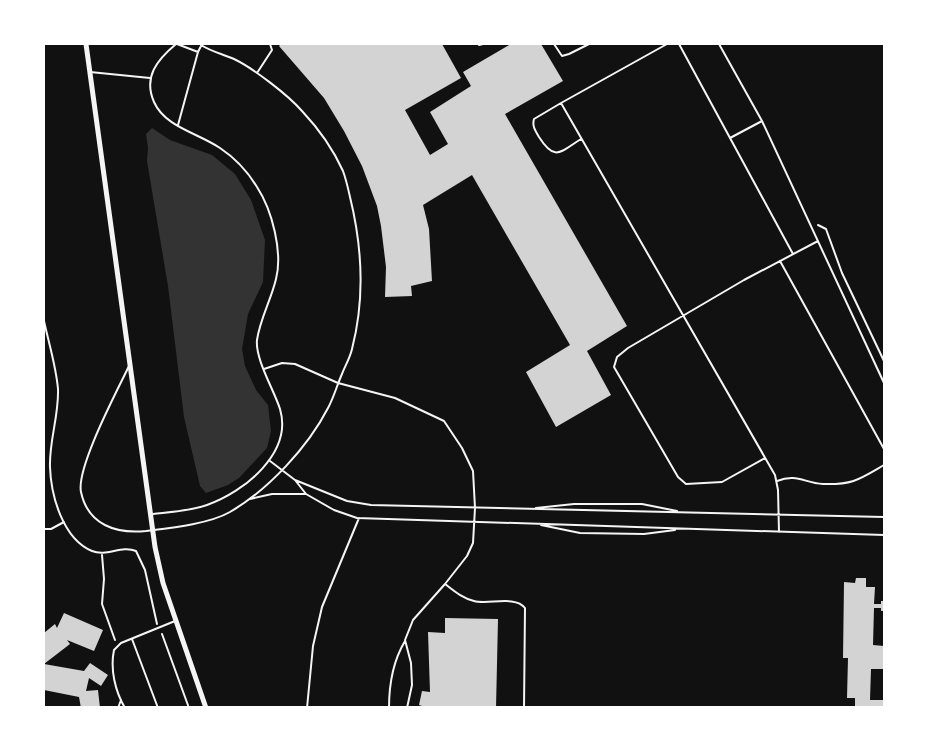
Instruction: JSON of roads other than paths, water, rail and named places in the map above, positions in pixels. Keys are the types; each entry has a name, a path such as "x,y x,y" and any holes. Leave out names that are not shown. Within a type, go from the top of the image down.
{"street":[{"path":"86,44 150,514 162,582 206,708"}],"lane":[{"path":"150,514 197,507 224,497 246,483 270,461 279,441 282,426 280,410 264,369 257,343 261,321 277,276 277,253 271,216 259,189 244,168 220,148 159,113 149,87 150,78 160,60 177,44 198,52"},
{"path":"130,364 85,463 80,481 80,490 86,507 98,522 123,532 153,530 208,520 228,513 249,499 300,450 328,409 352,350 361,296 360,256 344,172 321,133 301,109 257,73 235,60 210,51 201,44 178,125"},
{"path":"257,73 272,50 270,44"},
{"path":"554,44 562,56 589,44"},
{"path":"582,138 563,150 552,153 533,127 534,119 667,44"},
{"path":"679,44 793,254"},
{"path":"719,44 762,121 885,383"},
{"path":"89,72 150,78"},
{"path":"561,103 765,457 776,481 779,532"},
{"path":"730,138 762,121"},
{"path":"765,457 722,482 686,484 678,477 614,367 617,357 628,348 818,241"},
{"path":"780,261 885,449"},
{"path":"264,369 282,363 295,364 338,383 395,398 444,421 462,448 473,471 475,522 472,543 467,556 413,620 396,657 389,708"},
{"path":"270,461 295,480 347,501 371,505 885,517"},
{"path":"776,481 789,476 821,484 854,483 885,465"},
{"path":"295,480 306,494 334,510 359,518 885,535"},
{"path":"249,499 272,494 306,494"},
{"path":"525,509 574,504 642,504 685,512"},
{"path":"307,708 313,646 322,608 359,518"},
{"path":"529,524 580,533 644,534 683,529"},
{"path":"445,584 463,598 476,602 515,602 522,604 525,608 524,708"},
{"path":"125,708 113,668 113,653 117,646 175,621"},
{"path":"132,639 158,708"},
{"path":"405,640 411,663 412,685 407,708"},
{"path":"118,708 121,700"}]}
